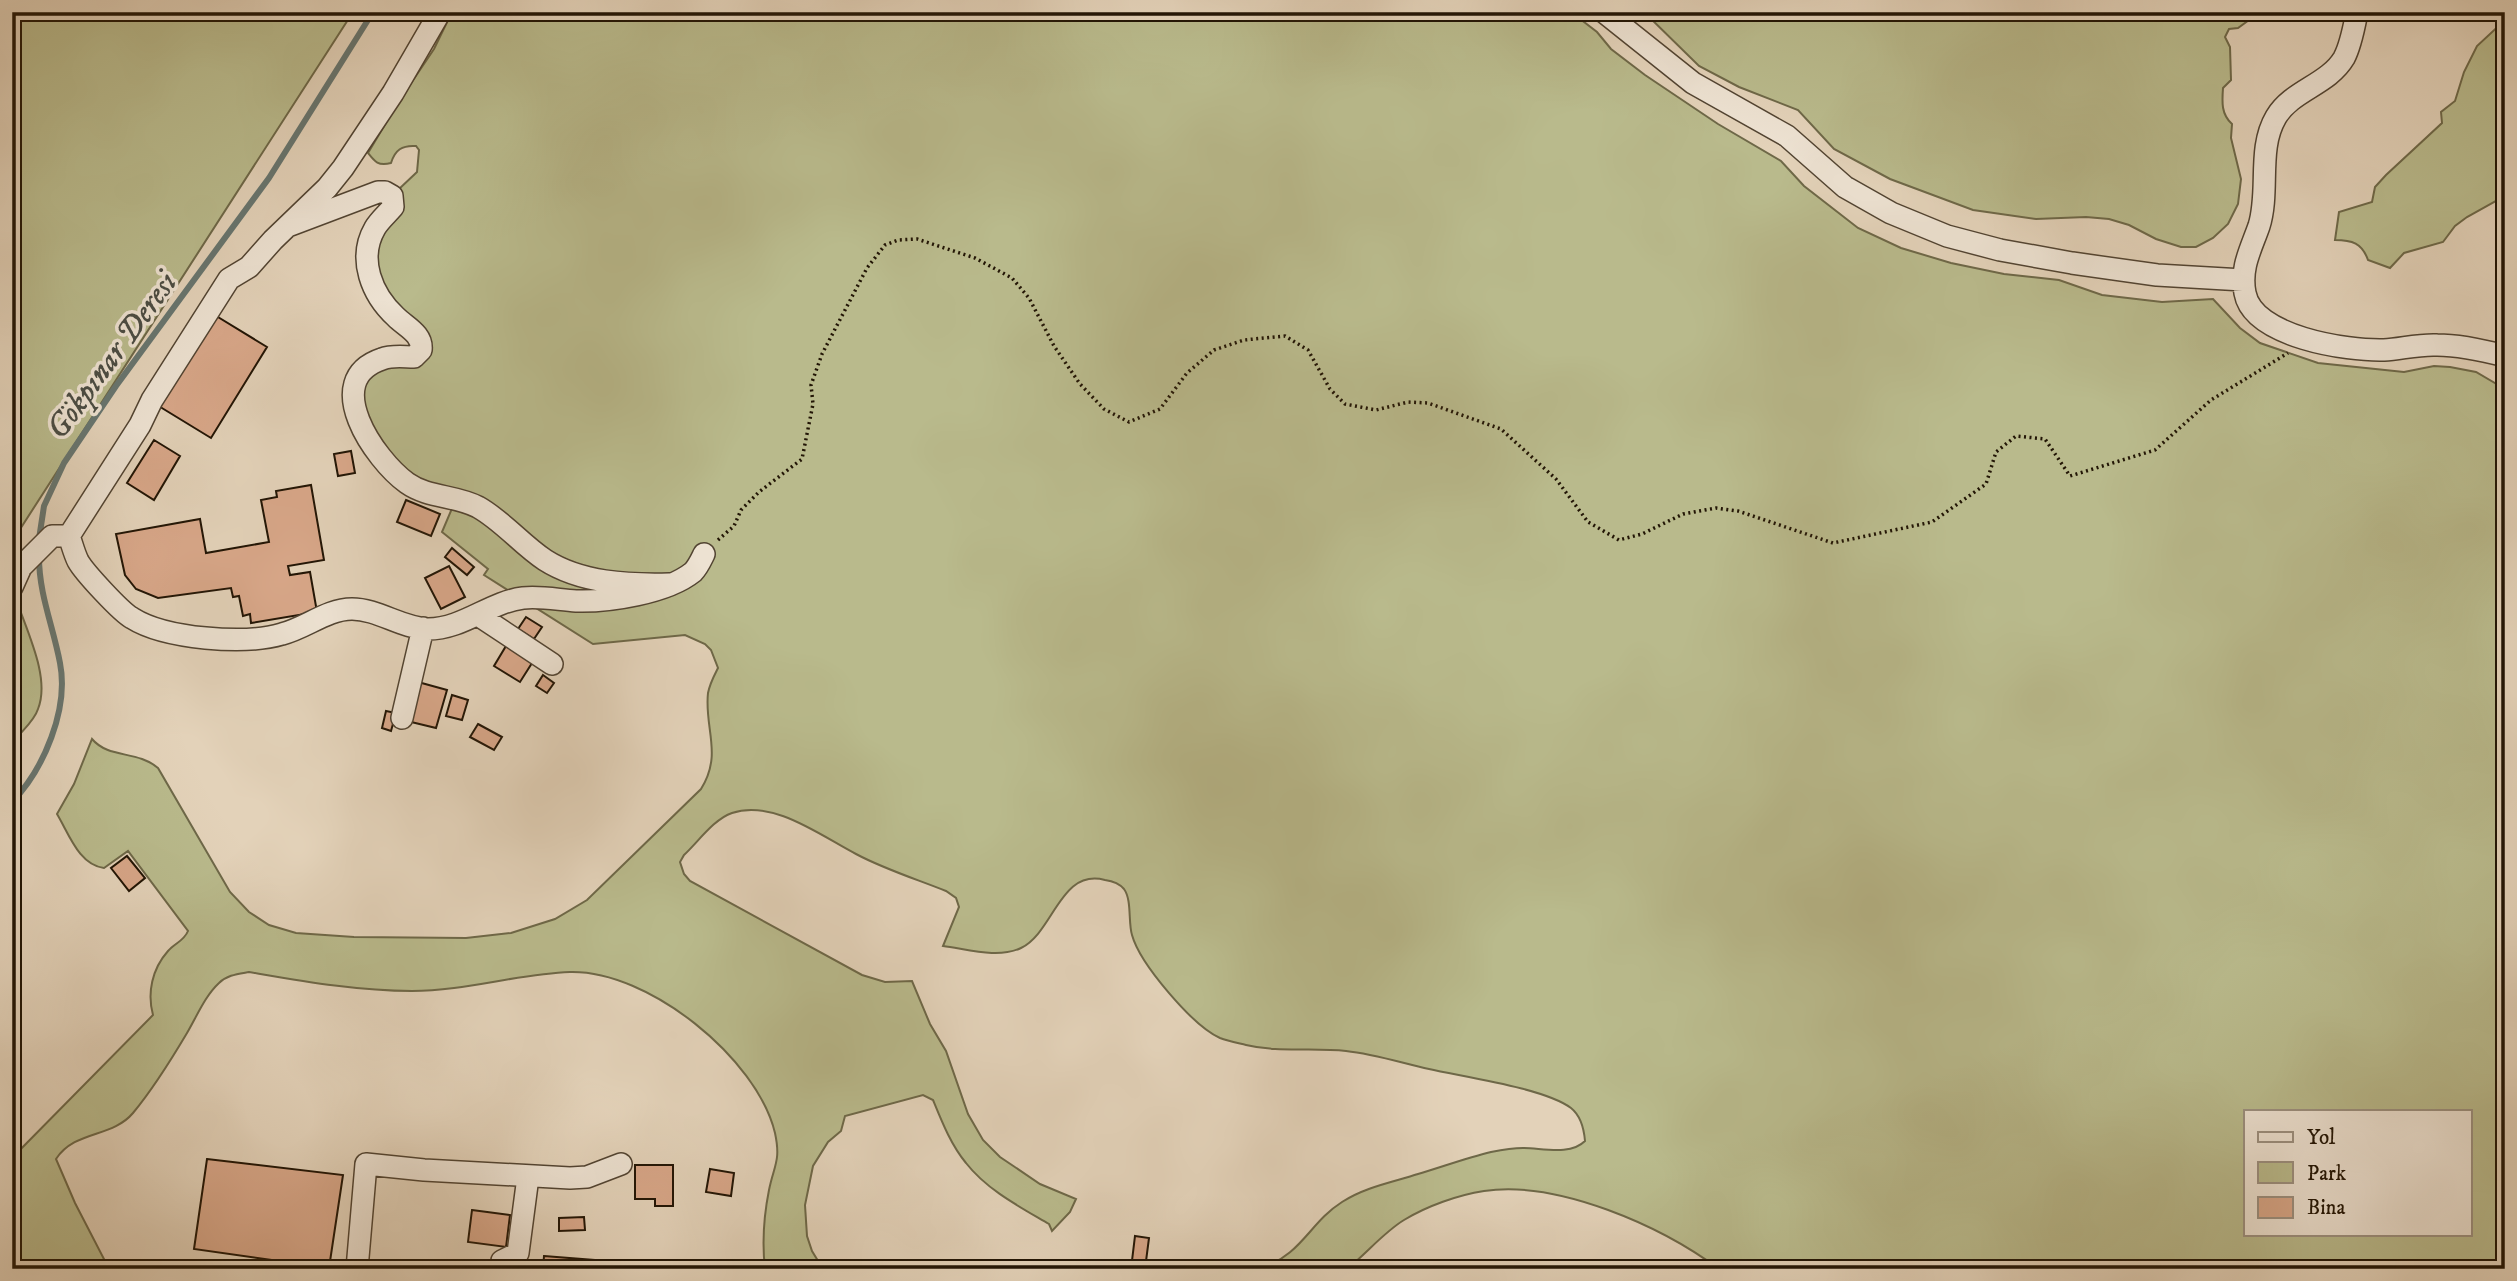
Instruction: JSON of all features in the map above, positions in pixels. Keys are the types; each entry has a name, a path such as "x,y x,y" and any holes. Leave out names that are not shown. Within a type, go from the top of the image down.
{"street":[{"path":"16,577 61,536 140,425 152,400 229,279 249,267 327,188 343,168 393,93 440,12"},
{"path":"1604,12 1693,83 1787,135 1845,187 1891,213 1947,236 2000,250 2157,275 2243,280"},
{"path":"2357,12 2344,58 2320,81 2286,104 2271,128 2259,226 2247,257 2243,280 2249,305 2262,320 2280,330 2309,340 2383,350 2455,346 2505,356"},
{"path":"288,226 378,191 392,196 393,208 375,227 370,240 367,269 377,295 392,314 417,335 422,344 421,350 416,357 390,357 375,362 358,378 352,398 367,436 403,479 424,492 470,503 484,510 544,559 557,566 613,583 669,584"},
{"path":"61,536 78,562 118,607 142,624 198,637 250,640 282,634 327,615 351,609 423,628 438,628 524,598 602,600 669,584 696,570 704,554"},
{"path":"478,615 552,664"},
{"path":"402,718 423,628"},
{"path":"357,1269 366,1164 528,1177 587,1177 621,1164"},
{"path":"501,1269 502,1261 518,1253 528,1177"}],"path":[{"path":"704,554 734,526 741,510 759,492 802,459 813,404 811,384 822,354 867,268 885,245 898,240 916,239 975,258 1012,278 1029,298 1054,346 1080,384 1104,409 1129,422 1160,409 1187,373 1214,350 1244,340 1286,336 1308,350 1330,389 1345,404 1376,410 1408,402 1428,403 1501,429 1556,479 1588,522 1619,540 1642,534 1683,514 1716,508 1738,511 1833,543 1932,522 1986,484 1996,452 2016,436 2045,439 2070,476 2155,450 2211,400 2309,340"}],"green space":[{"path":"12,12 353,12 15,537 12,536"},
{"path":"452,12 1571,12 1597,32 1611,49 1645,75 1718,124 1781,161 1804,186 1858,228 1901,248 1951,263 2004,274 2059,280 2102,295 2162,302 2213,299 2240,328 2260,343 2318,363 2404,372 2434,366 2476,372 2505,389 2505,1269 1719,1269 1668,1237 1608,1210 1544,1192 1513,1189 1474,1193 1423,1210 1397,1225 1347,1269 1260,1269 1286,1255 1331,1210 1360,1192 1491,1152 1519,1148 1564,1150 1579,1146 1585,1141 1580,1119 1571,1108 1559,1101 1503,1084 1356,1052 1271,1049 1220,1038 1182,1008 1145,962 1132,935 1126,894 1122,887 1105,880 1090,879 1078,883 1058,903 1042,929 1021,948 993,953 943,946 959,907 956,898 946,891 867,859 780,815 748,810 725,816 706,831 680,862 684,874 690,881 862,975 885,982 912,981 930,1024 946,1051 968,1114 983,1140 1000,1157 1040,1184 1076,1199 1070,1212 1052,1231 1049,1224 1004,1197 974,1173 951,1141 933,1100 923,1095 845,1116 841,1131 828,1142 813,1166 805,1205 807,1236 823,1269 765,1269 764,1229 767,1200 777,1157 775,1133 764,1104 746,1076 723,1049 695,1024 664,1002 632,986 600,975 570,972 452,988 391,991 249,972 226,978 214,988 162,1074 133,1113 115,1127 73,1143 56,1159 105,1261 106,1269 12,1269 12,1158 153,1015 151,990 158,965 188,931 128,851 104,868 95,866 81,855 57,814 74,784 92,739 107,749 150,762 158,768 230,892 249,912 269,925 296,933 354,937 466,938 511,933 555,919 587,900 701,789 711,764 707,706 708,693 718,668 711,650 705,644 685,635 593,644 484,575 488,569 442,532 456,499 432,494 367,436 358,378 419,354 368,274 393,207 402,192 399,189 417,172 419,150 416,146 403,148 397,152 391,163 387,164 377,162 368,153 434,49"},
{"path":"1644,12 2260,12 2238,28 2229,29 2225,37 2230,47 2231,80 2223,88 2223,103 2224,112 2232,124 2231,138 2241,179 2238,204 2228,224 2213,238 2196,247 2181,247 2156,239 2129,225 2109,219 2036,219 1973,210 1890,179 1834,149 1798,110 1739,87 1699,66"},
{"path":"2505,20 2505,196 2467,217 2455,226 2443,242 2404,253 2390,268 2368,260 2356,244 2335,240 2339,212 2372,202 2375,187 2442,123 2441,112 2455,101 2464,72 2477,46"},
{"path":"12,586 34,648 41,680 41,695 33,718 12,744"}],"building":[{"path":"213,314 267,347 211,438 157,405"},
{"path":"154,440 180,456 154,500 127,483"},
{"path":"351,451 355,473 338,476 334,454"},
{"path":"311,485 324,560 288,566 290,575 310,572 317,612 251,623 250,614 243,616 239,596 233,597 231,588 158,598 136,589 125,575 116,534 200,519 206,553 269,542 261,500 277,497 276,491"},
{"path":"406,500 440,514 431,536 397,522"},
{"path":"452,548 474,567 467,575 445,557"},
{"path":"449,566 465,597 441,609 425,578"},
{"path":"526,617 542,627 534,639 518,629"},
{"path":"506,646 532,663 520,682 494,666"},
{"path":"543,675 554,683 547,693 536,686"},
{"path":"418,682 447,690 436,728 407,721"},
{"path":"452,695 468,700 462,720 446,716"},
{"path":"386,711 396,713 391,731 382,728"},
{"path":"478,724 502,737 494,750 470,737"},
{"path":"127,856 145,878 129,891 111,868"},
{"path":"207,1159 343,1175 329,1268 194,1249"},
{"path":"635,1165 673,1165 673,1206 655,1206 655,1199 635,1199"},
{"path":"710,1169 734,1173 731,1196 706,1192"},
{"path":"472,1210 510,1215 506,1247 468,1242"},
{"path":"584,1217 585,1230 559,1231 559,1218"},
{"path":"1135,1236 1149,1238 1145,1269 1131,1269"},
{"path":"544,1256 594,1260 593,1269 543,1269"},
{"path":"291,1262 329,1268 329,1269 291,1269"}],"waterway":[{"name":"Gökpınar Deresi","path":"39,539 44,506 64,463 116,386 269,178 373,12"},
{"name":"Gökpınar Deresi","path":"12,802 44,756 61,699 60,663 44,597 39,557"}]}
